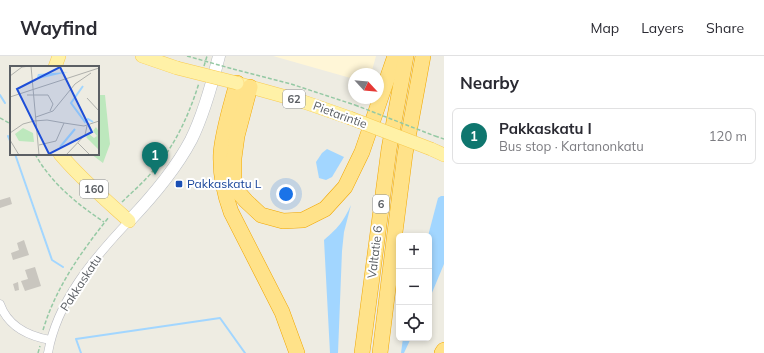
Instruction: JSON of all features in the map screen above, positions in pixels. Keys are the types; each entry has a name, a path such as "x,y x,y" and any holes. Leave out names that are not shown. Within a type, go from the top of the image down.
{"highway":[{"path":"240,80 237,136 234,158 234,180 239,193 261,215 283,221 303,220 325,209 345,187 362,152 395,56"},
{"name":"Valtatie 6","path":"362,353 389,149 406,56"},
{"name":"Valtatie 6","path":"380,353 405,154 423,56"},
{"path":"240,80 221,153 224,195 231,212 282,312 298,353"}],"main road":[{"path":"55,66 59,56"},
{"name":"Pietarintie","path":"142,56 177,68 240,80 302,101 353,112 444,155"},
{"path":"129,221 164,180 190,141 200,120 219,56"},
{"name":"160","path":"61,155 92,187 129,221"}],"street":[{"name":"Pakkaskatu","path":"48,353 50,340 56,322 74,288 92,263 129,221"},
{"path":"0,304 6,316 13,325 22,332 50,340"}],"path":[{"path":"187,56 240,80 291,84 353,112 444,139"},
{"path":"0,118 10,123"},
{"path":"36,155 44,169 59,186 79,205 105,222"}],"shaded area":[{"path":"273,56 376,56 373,68 348,68 348,77"}],"green space":[{"path":"99,95 105,95 110,144 103,163 92,155 99,155"}],"water":[{"path":"327,149 344,157 332,177 326,180 319,178 316,162 322,153"},
{"path":"444,196 444,264 432,293 432,233 429,233 438,198"},
{"path":"351,205 344,232 342,251 338,353 330,353 324,240 340,224"},
{"path":"403,341 410,341 404,353 401,353"}],"building":[{"path":"10,197 12,204 0,208 0,200"},
{"path":"24,240 29,255 13,260 11,253 19,250 17,243"},
{"path":"35,267 41,286 25,291 21,281 28,279 25,270"},
{"path":"18,282 19,290 15,291 13,284"}],"waterway":[{"path":"0,95 5,103"},
{"path":"8,136 10,141"},
{"path":"15,155 52,260 63,267"},
{"path":"81,353 76,339 220,318 245,353"}],"place":[{"name":"Pakkaskatu I","path":"155,175"},
{"name":"Pakkaskatu L","path":"179,184"}]}
